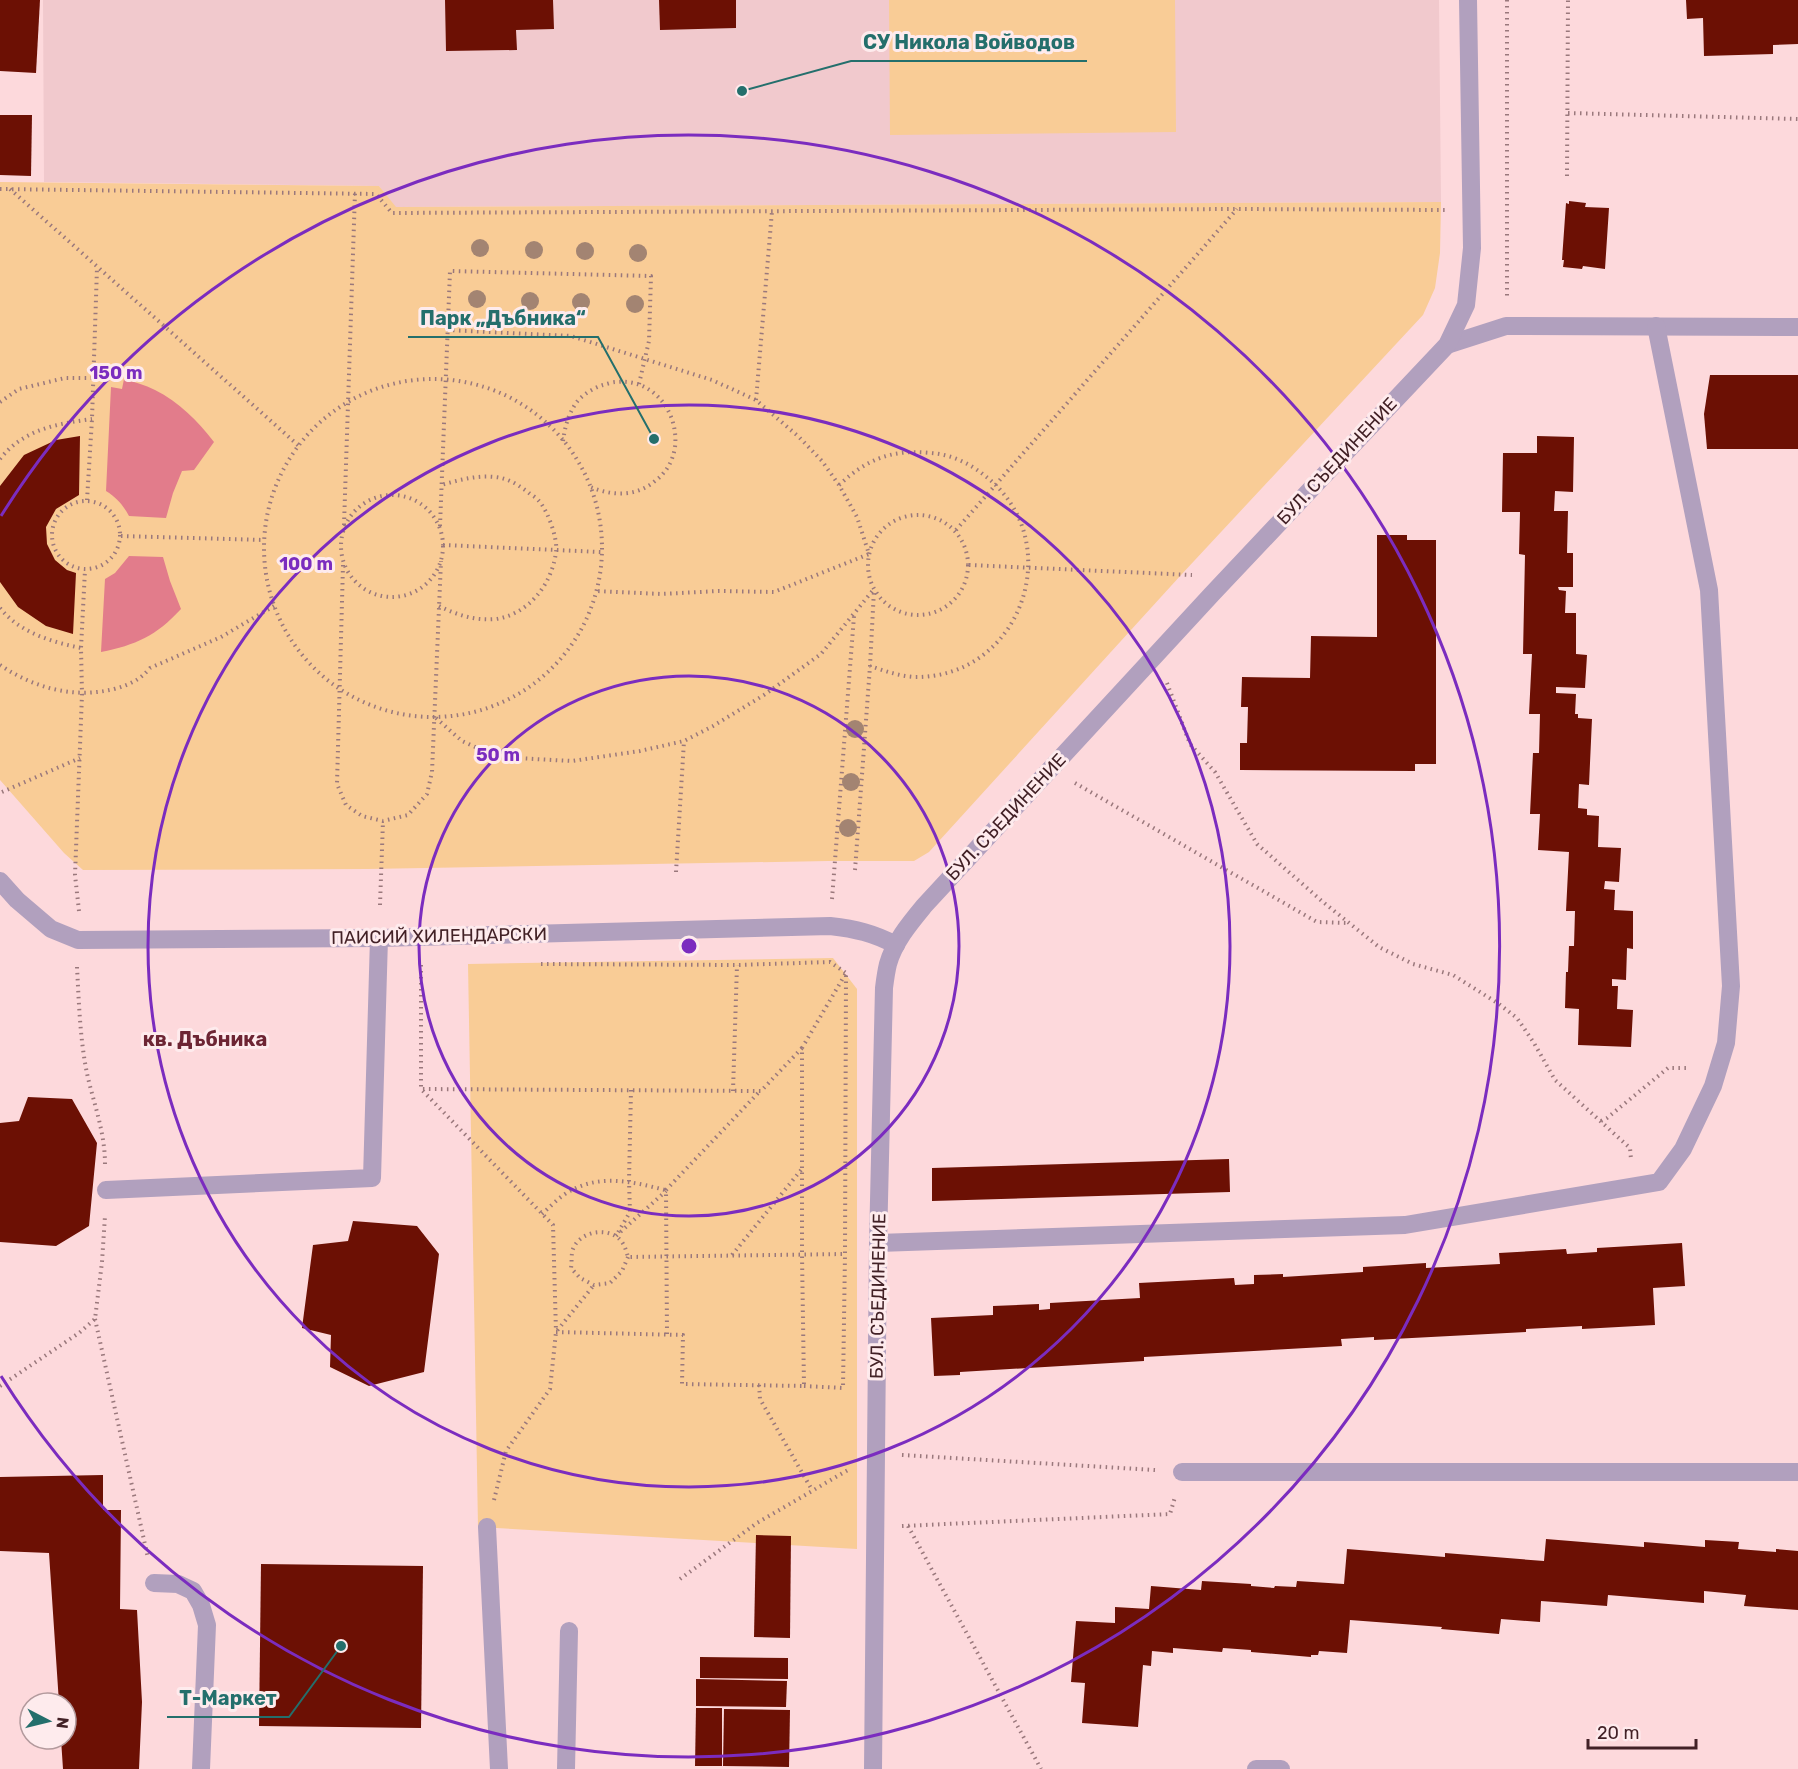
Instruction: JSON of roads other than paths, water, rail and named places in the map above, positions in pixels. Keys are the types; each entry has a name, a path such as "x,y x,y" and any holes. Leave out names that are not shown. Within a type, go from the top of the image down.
{"street":[{"name":"БУЛ. СЪЕДИНЕНИЕ","path":"873,1769 878,1243 884,988 888,963 907,927 924,906 1212,594 1447,345 1466,305 1472,248 1468,0"},
{"path":"1447,345 1506,326 1798,327"},
{"path":"878,1243 1405,1225 1659,1182 1683,1149 1713,1086 1726,1043 1731,986 1709,590 1656,326"},
{"name":"ПАИСИЙ ХИЛЕНДАРСКИ","path":"0,881 17,900 51,928 78,940 379,938 830,926 857,929 877,935 896,945"},
{"path":"106,1190 372,1178 379,938"},
{"path":"1182,1472 1798,1472"},
{"path":"487,1527 499,1769"},
{"path":"154,1583 178,1584 193,1591 201,1605 207,1625 201,1769"},
{"path":"566,1769 569,1631"},
{"path":"1257,1769 1281,1769"}],"place":[{"name":"СУ Никола Войводов","path":"742,91"},
{"name":"Парк „Дъбника“","path":"654,439"},
{"name":"Т-Маркет","path":"341,1646"}],"district":[{"name":"кв. Дъбника","path":"205,1039"}]}
